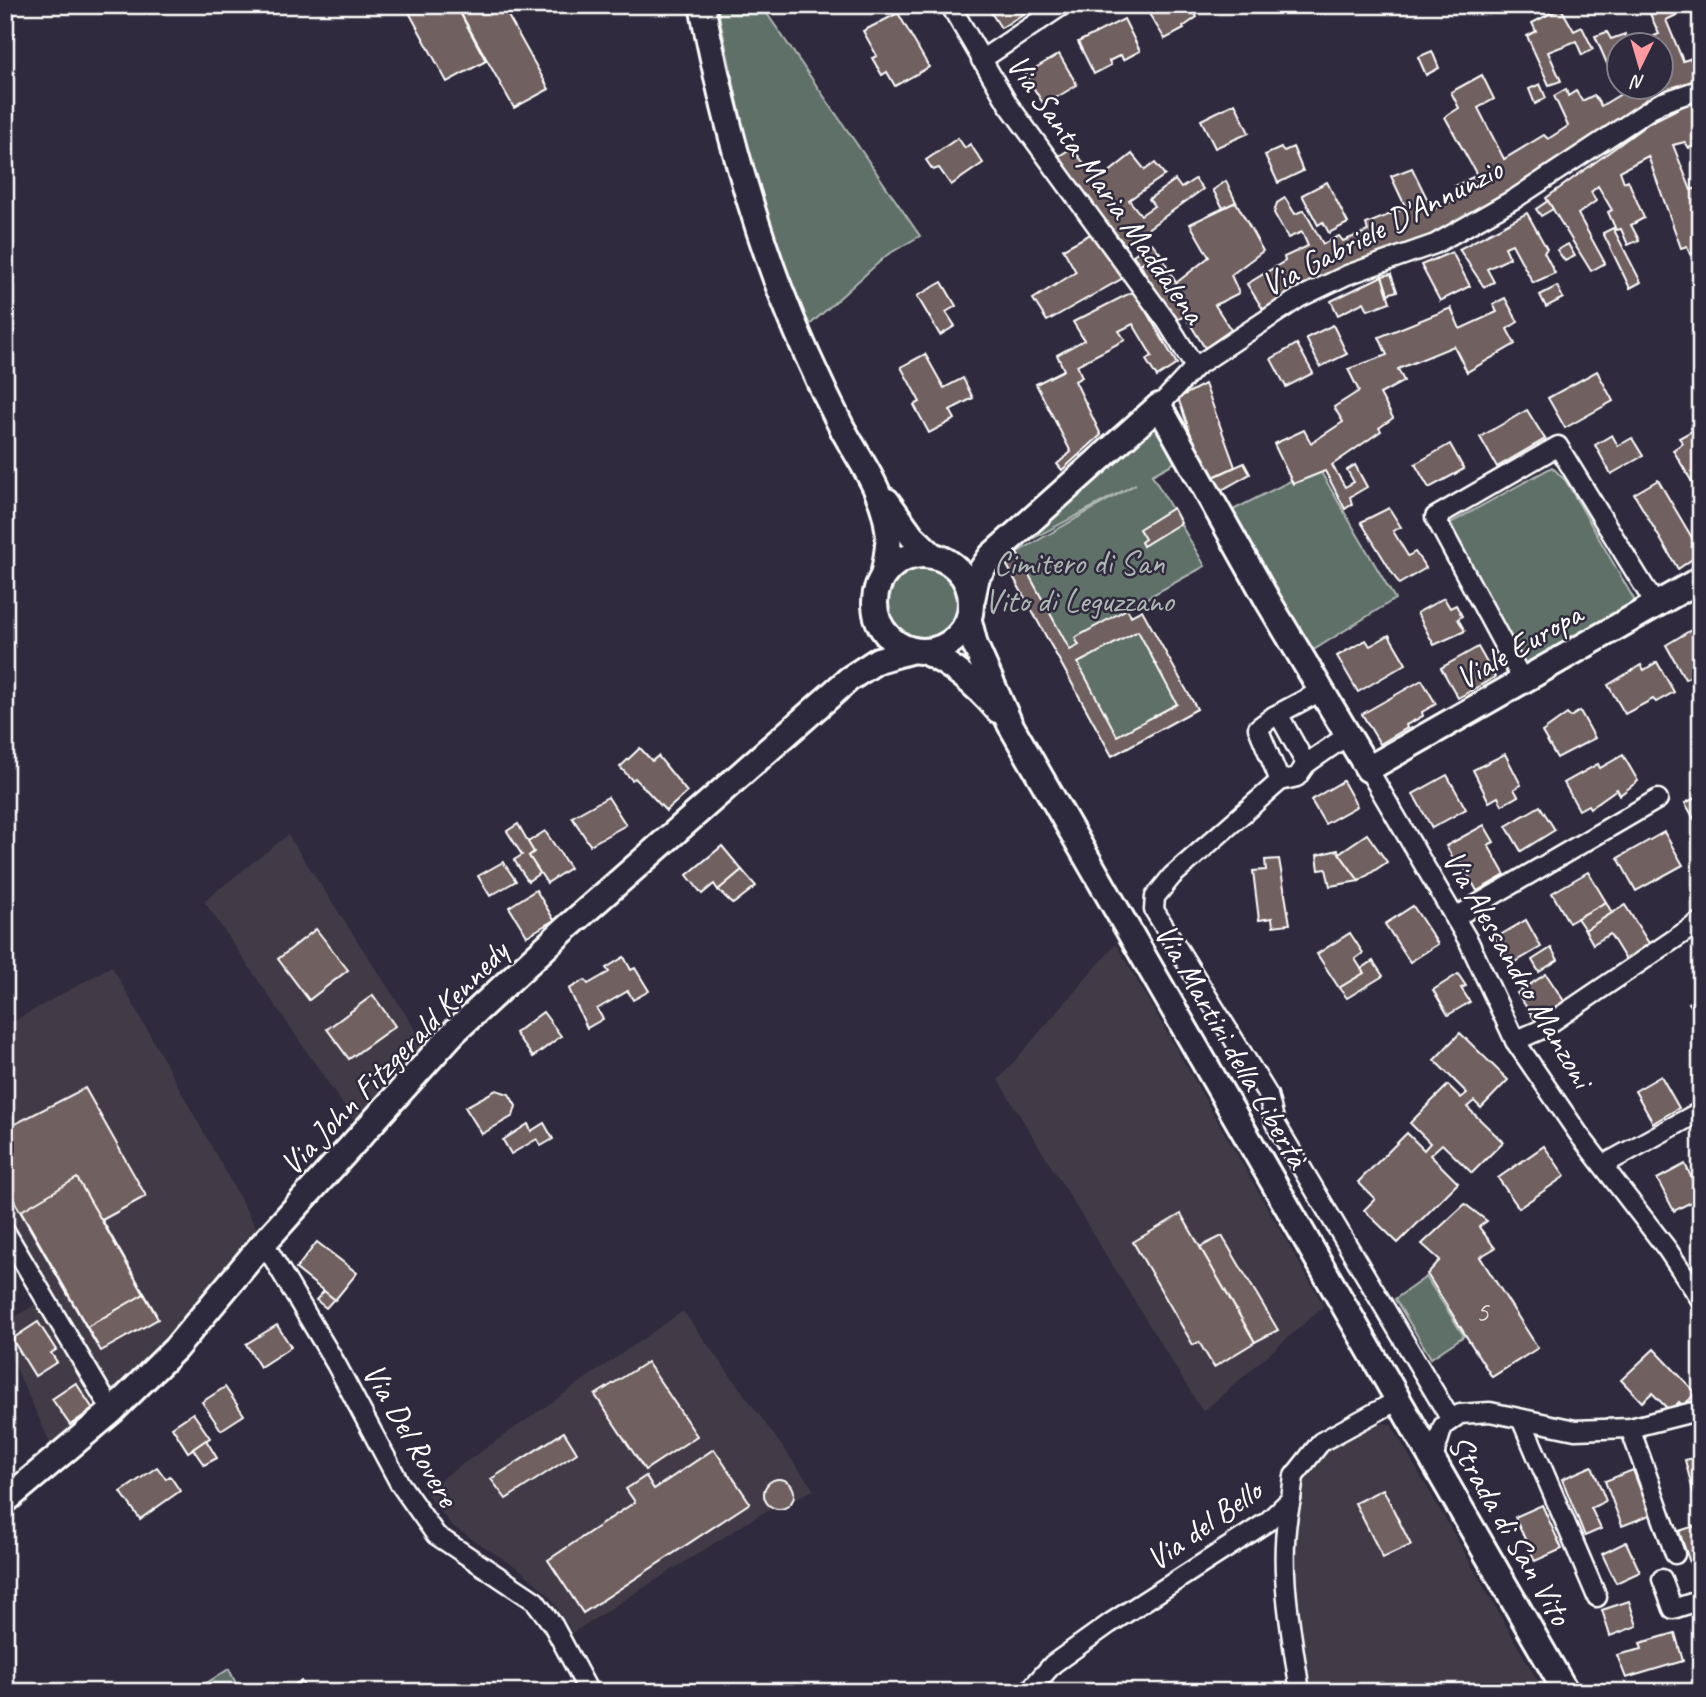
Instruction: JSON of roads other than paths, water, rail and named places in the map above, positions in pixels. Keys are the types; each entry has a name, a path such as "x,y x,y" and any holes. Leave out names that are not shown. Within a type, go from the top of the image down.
{"main road":[{"path":"702,5 728,122 776,280 797,335 837,417 878,489 912,536 963,576 970,610 952,642 919,651 891,640 878,620 875,605 888,550 888,529 878,489"},
{"name":"Via Gabriele D'Annunzio","path":"970,610 974,583 983,565 1159,406"},
{"name":"Via Alessandro Manzoni","path":"1159,406 1368,769"},
{"name":"Via Gabriele D'Annunzio","path":"938,557 974,552 1016,533"},
{"path":"883,576 896,563 907,557 938,557"},
{"name":"Viale Europa","path":"1368,769 1701,579"},
{"name":"Via Martiri della Libertà","path":"970,610 975,645 1010,724 1398,1400"},
{"name":"Via John Fitzgerald Kennedy","path":"849,679 878,620"},
{"name":"Via Martiri della Libertà","path":"919,651 946,662 978,687 1010,724"},
{"name":"Via John Fitzgerald Kennedy","path":"5,1501 112,1411 175,1349 264,1243 453,1032 849,679 878,660 919,651"},
{"name":"Strada di San Vito","path":"1398,1400 1566,1692"}],"street":[{"name":"Via Santa Maria Maddalena","path":"950,5 1015,115 1151,301 1195,367"},
{"path":"981,60 1063,5"},
{"name":"Via Gabriele D'Annunzio","path":"1159,406 1195,367 1299,298 1347,275 1435,244 1516,198 1660,103 1701,89"},
{"path":"1523,681 1435,517 1558,446 1655,604"},
{"path":"1280,781 1258,728 1274,716 1321,691"},
{"path":"1274,716 1281,719 1306,764"},
{"path":"1348,735 1306,764 1297,777 1280,781 1172,876 1155,897 1154,910 1268,1095 1275,1123 1451,1420"},
{"name":"Via Alessandro Manzoni","path":"1368,769 1454,918 1515,1041 1580,1136 1701,1300"},
{"path":"1454,918 1658,799"},
{"path":"1515,1041 1540,1030 1701,921"},
{"path":"1604,1165 1701,1111"},
{"path":"5,1231 112,1411"},
{"name":"Via Del Rovere","path":"264,1243 336,1364 400,1484 436,1535 535,1601 553,1625 589,1692"},
{"name":"Via del Bello","path":"1028,1692 1053,1664 1109,1624 1267,1522 1291,1499 1294,1476 1321,1442 1398,1400"},
{"path":"1433,1458 1443,1426 1460,1414 1490,1412 1574,1430 1630,1427 1701,1410"},
{"path":"1522,1421 1597,1597"},
{"path":"1630,1427 1675,1554"},
{"path":"1291,1499 1286,1521 1284,1566 1300,1692"},
{"path":"1662,1579 1674,1609 1701,1600"}],"park label":[{"name":"Cimitero di San Vito di Leguzzano","path":"1079,581"}]}
